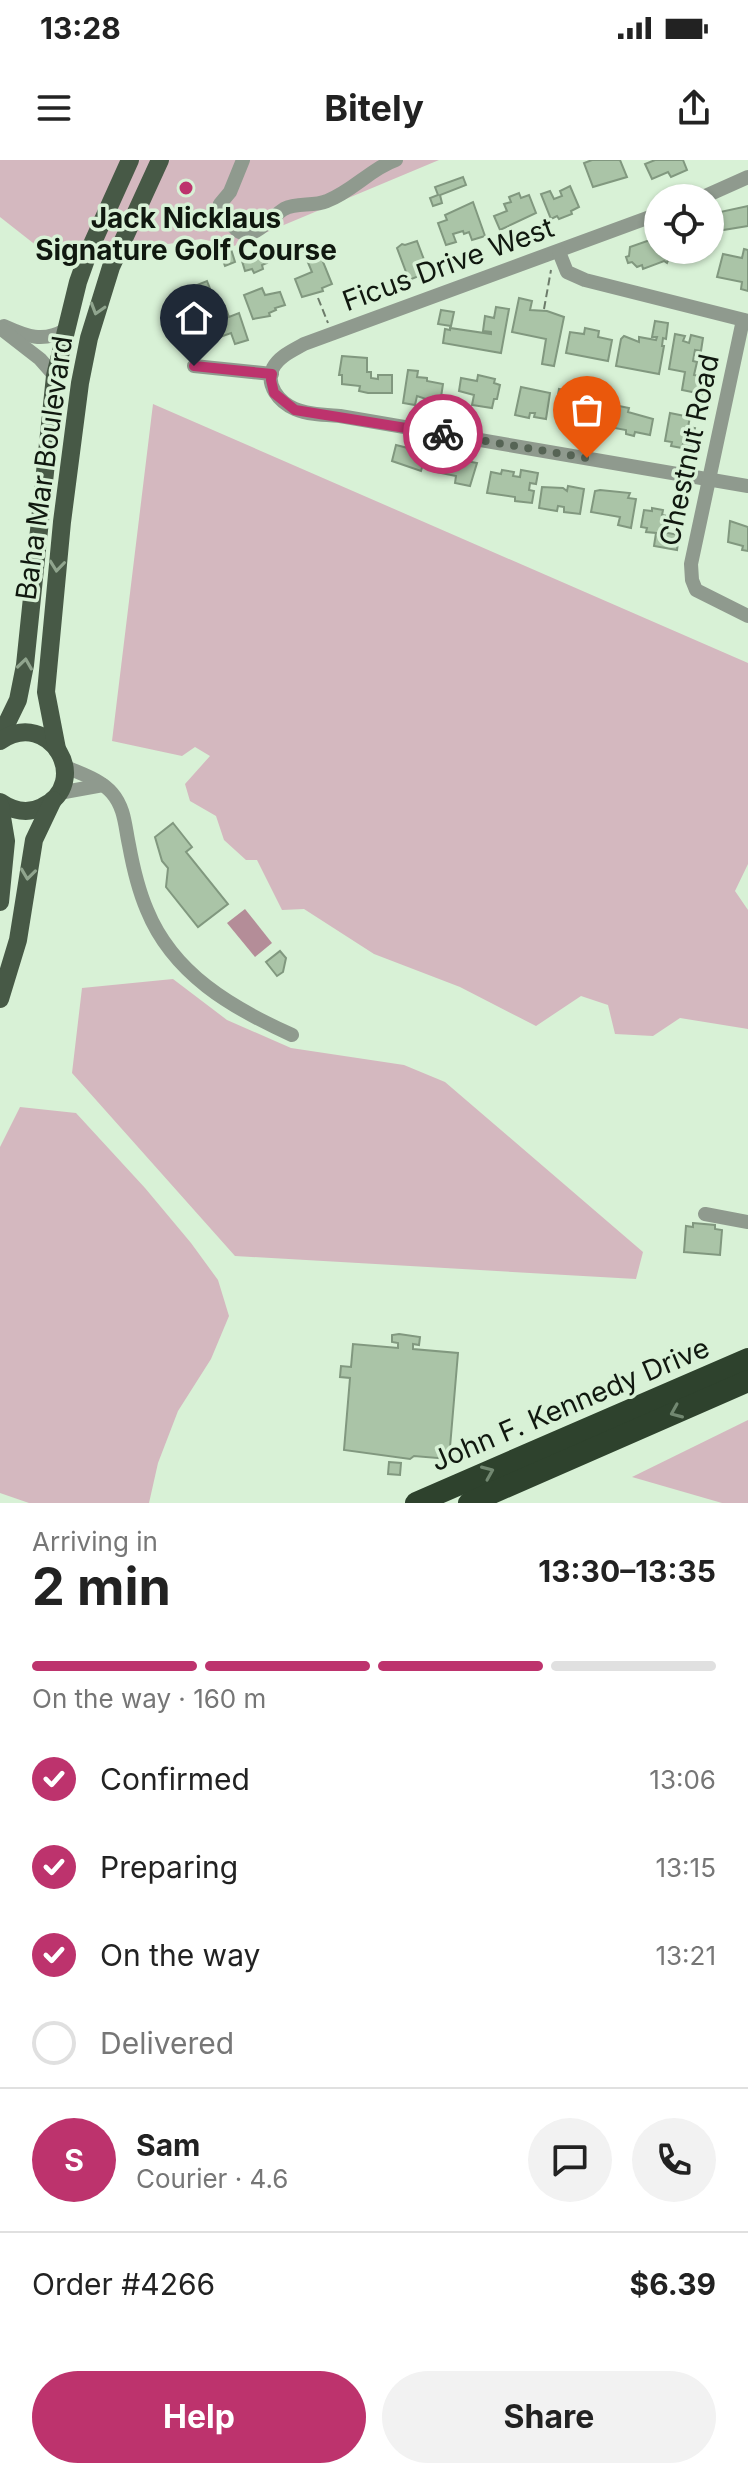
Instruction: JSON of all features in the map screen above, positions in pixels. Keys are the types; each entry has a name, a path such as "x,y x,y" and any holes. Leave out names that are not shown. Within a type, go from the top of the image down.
{"highway":[{"name":"John F. Kennedy Drive","path":"416,1503 748,1359"},
{"name":"John F. Kennedy Drive","path":"469,1503 748,1381"}],"main road":[{"name":"Baha Mar Boulevard","path":"0,739 18,700 25,665 55,376 65,330 89,251 130,160"},
{"name":"Baha Mar Boulevard","path":"61,757 46,692 62,522 80,383 89,338 111,267 160,160"},
{"path":"0,739 27,732 44,737 61,757 65,775 34,840 18,940 0,999"},
{"path":"0,803 26,811 36,810 56,797"},
{"path":"0,803 6,841 0,902"}],"street":[{"path":"243,160 230,192 220,204 234,228 245,234 257,231 284,209 324,203 348,191 364,176 396,160"},
{"path":"724,188 748,177"},
{"name":"Ficus Drive West","path":"271,377 274,366 285,355 304,344 644,219"},
{"path":"559,252 567,272 585,280 745,320"},
{"name":"Chestnut Road","path":"745,320 691,564 696,590 748,616"},
{"path":"0,326 33,338 50,338 65,330"},
{"path":"0,326 40,359 55,376"},
{"path":"194,366 271,377 274,393 284,403 295,410 312,414 340,416 748,486"},
{"path":"61,757 112,793 123,814 136,878 147,911 163,941 198,981 218,996 250,1016 292,1035"},
{"path":"56,797 103,785"},
{"path":"705,1214 748,1222"}],"path":[{"path":"544,309 550,273 559,252"},
{"path":"318,298 332,333"}],"shaded area":[{"name":"Jack Nicklaus Signature Golf Course","path":"0,160 439,160 234,246 201,239 56,261 0,217"},
{"path":"153,404 748,663 748,864 735,891 748,910 748,1029 680,1018 653,1036 615,1034 608,1005 581,996 536,1026 460,987 374,954 304,909 282,910 257,860 246,860 224,840 216,816 190,801 185,784 210,756 195,747 182,756 112,741"},
{"path":"245,909 272,943 255,957 227,923"},
{"path":"173,979 227,1020 291,1048 404,1065 445,1082 643,1252 636,1279 235,1256 72,1073 82,988"},
{"path":"20,1107 76,1113 145,1188 218,1280 229,1316 211,1359 178,1411 158,1463 149,1503 29,1503 0,1493 0,1147"},
{"path":"748,1420 748,1503 722,1503 632,1477"}],"building":[{"path":"620,160 627,177 593,187 584,163"},
{"path":"655,160 683,160 687,170 671,177 668,172 652,179 645,164"},
{"path":"463,177 466,185 440,195 442,203 433,206 430,198 438,195 435,187"},
{"path":"570,186 579,207 571,211 572,214 551,219 541,194 550,191 554,199 562,196 560,191"},
{"path":"519,193 521,198 529,195 536,213 500,230 494,216 507,211 504,204 511,202 509,197"},
{"path":"473,202 485,236 472,240 469,232 464,234 463,231 453,234 456,242 446,245 438,223 447,220 445,215"},
{"path":"748,206 748,226 724,230 724,211"},
{"path":"417,241 426,265 416,269 419,276 409,280 397,248"},
{"path":"644,242 644,264 656,264 643,269 642,265 637,267 632,262 628,263 626,257 629,256 630,247"},
{"path":"230,246 235,262 225,266 219,250"},
{"path":"317,247 332,284 322,288 323,291 302,297 295,279 312,272 304,253"},
{"path":"744,249 748,250 748,291 741,289 742,282 717,277 720,264 724,264 724,254 742,258"},
{"path":"263,251 267,263 262,265 263,269 254,273 252,269 245,271 242,261"},
{"path":"207,281 213,296 197,301 192,287"},
{"path":"262,288 265,295 280,292 285,305 275,308 269,313 270,316 253,319 244,295"},
{"path":"519,298 532,301 530,310 547,311 564,317 554,366 542,364 546,339 512,332"},
{"path":"225,306 229,317 239,313 248,340 235,344 231,333 209,341 203,324 217,319 214,310"},
{"path":"496,307 509,309 501,353 443,343 445,329 450,328 491,334 483,331 485,316 494,318"},
{"path":"441,310 454,312 451,326 438,324"},
{"path":"655,321 668,323 659,374 616,366 621,339 624,336 639,342 639,337 656,340 657,337 652,337"},
{"path":"585,328 599,331 598,337 612,340 608,361 566,353 570,332 584,334"},
{"path":"675,334 685,336 683,341 689,343 691,335 703,338 701,351 695,350 693,361 697,362 694,375 705,377 702,394 682,390 685,372 669,369"},
{"path":"342,356 367,358 367,372 371,372 371,378 392,375 392,393 368,393 359,391 360,386 342,384 342,375 339,375"},
{"path":"408,370 418,371 417,377 427,378 427,381 443,384 440,404 432,403 433,396 432,401 417,396 415,405 403,403"},
{"path":"478,375 495,379 494,383 500,385 492,408 472,405 474,395 459,391 461,378 477,381"},
{"path":"521,387 550,393 546,419 534,417 535,413 530,413 529,418 515,415"},
{"path":"559,389 600,396 594,427 582,425 582,428 560,421 562,408 556,407"},
{"path":"619,406 653,419 650,435 635,432 634,436 626,434 626,430 609,427 611,413 617,414"},
{"path":"670,413 690,417 688,427 695,428 692,446 671,446 672,442 665,441"},
{"path":"396,445 417,447 417,451 418,448 427,450 421,471 392,461"},
{"path":"440,456 477,463 470,486 455,483 456,476 436,472"},
{"path":"502,470 514,472 513,476 520,477 521,470 538,473 536,484 530,483 529,490 534,491 532,503 487,493 491,472 501,474"},
{"path":"568,486 584,489 580,514 564,512 564,507 558,506 557,511 539,508 542,487 567,491"},
{"path":"595,491 630,493 628,498 636,499 631,528 618,525 620,517 591,512"},
{"path":"652,508 663,510 662,515 668,516 668,533 679,535 677,550 654,546 656,533 646,532 647,528 641,527 644,510 652,511"},
{"path":"730,521 748,527 748,551 742,550 743,546 728,542"},
{"path":"173,823 192,847 186,852 228,904 198,927 166,887 168,868 162,861 155,837"},
{"path":"280,951 286,958 283,972 277,976 266,962"},
{"path":"693,1223 715,1225 715,1229 722,1230 720,1255 684,1252 686,1226 693,1227"},
{"path":"392,1335 420,1337 419,1345 413,1344 413,1349 458,1353 449,1459 414,1456 410,1459 344,1450 350,1378 340,1377 341,1366 351,1367 353,1344 398,1348 398,1343 392,1342"},
{"path":"389,1462 401,1463 400,1475 388,1474"}],"way so far":[{"path":"443,434 587,458"}],"place":[{"name":"Jack Nicklaus Signature Golf Course","path":"186,188"}],"route":[{"path":"194,366 272,374 274,393 295,410 443,434"}]}
